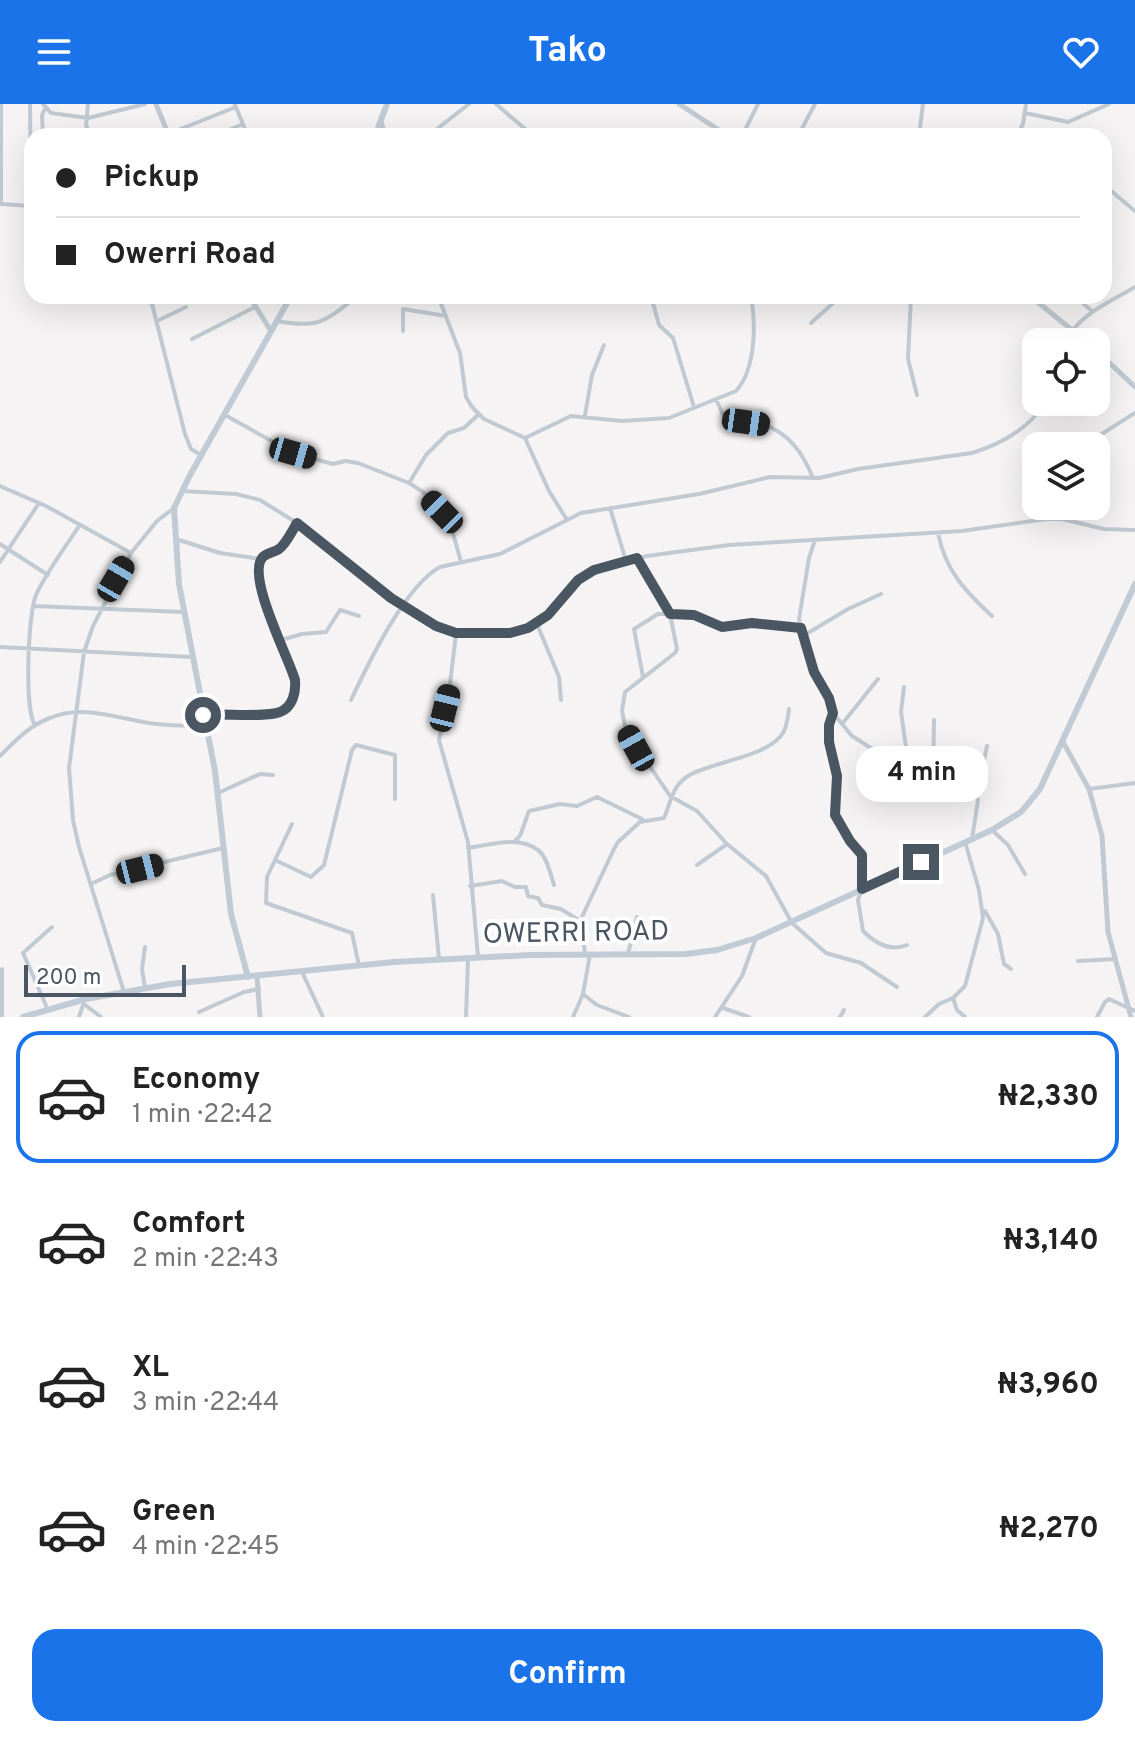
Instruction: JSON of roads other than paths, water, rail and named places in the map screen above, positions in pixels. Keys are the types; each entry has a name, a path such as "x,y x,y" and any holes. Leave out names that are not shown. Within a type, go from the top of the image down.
{"main road":[{"path":"378,128 387,104"},
{"path":"248,977 231,914 218,793 183,612 174,508 287,304"},
{"name":"OWERRI ROAD","path":"23,1017 145,988 468,957 703,952 756,938 992,830 1021,812 1031,801 1063,742 1135,584"}],"street":[{"path":"1,104 1,204 24,206"},
{"path":"30,104 30,128"},
{"path":"87,128 88,104"},
{"path":"44,106 51,113 88,118 145,104"},
{"path":"156,104 166,128"},
{"path":"438,128 469,104"},
{"path":"496,104 524,128"},
{"path":"679,104 716,128"},
{"path":"746,128 758,104"},
{"path":"802,128 815,104"},
{"path":"920,128 923,104"},
{"path":"1020,128 1026,104"},
{"path":"1025,113 1068,122 1109,104"},
{"path":"184,128 235,105 245,128"},
{"path":"43,128 44,106"},
{"path":"381,121 383,128"},
{"path":"234,128 243,124"},
{"path":"1112,192 1135,211"},
{"path":"1112,300 1135,287"},
{"path":"152,304 185,434 191,449 201,455"},
{"path":"253,304 271,331"},
{"path":"277,321 293,324 322,322 346,304"},
{"path":"441,304 460,353 466,397 479,414 525,438 549,491 567,520"},
{"path":"653,304 659,325 673,338 694,407"},
{"path":"525,438 566,418 669,418 736,391 742,383 756,332 752,304"},
{"path":"811,323 832,304"},
{"path":"911,304 908,359 917,395"},
{"path":"1040,304 1070,328"},
{"path":"1084,304 1092,311"},
{"path":"1074,328 1105,304"},
{"path":"157,321 186,307"},
{"path":"192,339 255,307"},
{"path":"403,331 403,309 446,316"},
{"path":"585,416 592,375 604,345"},
{"path":"1110,363 1135,387"},
{"path":"716,399 724,417 762,424 792,440 813,478"},
{"path":"1105,432 1135,413"},
{"path":"409,483 426,455 448,433 464,428 479,414"},
{"path":"225,415 293,453 333,464 345,461 358,463 409,483 423,492 442,512 451,526 461,562"},
{"path":"351,700 403,605 432,571 500,554 581,513 699,494 770,477 813,478 986,448 1021,430 1036,416"},
{"path":"0,486 39,503 131,553"},
{"path":"182,491 250,496 297,523 377,588 436,626 456,633 510,633 537,624 578,580 594,570 637,558 729,545 938,533 1046,519 1062,519 1104,529 1135,530"},
{"path":"0,562 39,503"},
{"path":"124,992 73,820 69,768 84,652 102,607 131,553 157,521 174,508"},
{"path":"610,508 626,561"},
{"path":"176,539 220,553 261,559 281,548 297,523"},
{"path":"35,725 28,709 33,606 48,575 79,526"},
{"path":"938,533 947,565 961,587 992,616"},
{"path":"815,540 801,597 801,628 814,672 829,698 833,713 852,736 871,748 908,761 933,781 977,796"},
{"path":"0,544 48,575"},
{"path":"637,558 670,614 677,649 625,692 623,721 636,748 670,796 697,811 727,844 766,876 792,923 826,953 861,963 897,987"},
{"path":"203,715 280,712 290,705 296,688 295,680 262,591 261,559"},
{"path":"803,636 848,609 881,594"},
{"path":"33,606 183,612"},
{"path":"280,640 326,632 340,610 359,616"},
{"path":"643,677 634,629 658,614 694,615 722,627 752,623 801,628"},
{"path":"537,624 559,677 561,700"},
{"path":"456,633 439,740 468,848 478,957"},
{"path":"0,647 191,657"},
{"path":"842,724 878,679"},
{"path":"904,687 901,712 908,761"},
{"path":"573,1017 583,994 588,954 580,921 618,842 640,822 664,818 670,796 689,776 766,747 779,738 786,726 789,709"},
{"path":"833,713 829,742 837,776 835,815 862,855 862,889 858,900 863,931 883,946 897,948 907,945"},
{"path":"0,756 35,725 53,716 109,714 164,725 205,726"},
{"path":"933,781 934,720"},
{"path":"1063,742 1089,789 1102,836 1105,910 1115,959 1132,1009 1131,1017"},
{"path":"275,860 311,877 324,865 352,750 356,745 397,756 395,799"},
{"path":"972,839 987,746"},
{"path":"218,793 260,774 273,775"},
{"path":"1089,789 1135,783"},
{"path":"515,841 520,836 529,811 560,804 577,806 592,797 645,821"},
{"path":"292,824 267,877 266,903 352,933 359,966"},
{"path":"992,830 1008,845 1025,874"},
{"path":"468,848 515,841 540,850 554,885"},
{"path":"965,842 983,909 998,934 1004,964 1011,969"},
{"path":"697,865 727,844"},
{"path":"90,884 110,875 223,848"},
{"path":"470,886 502,881 515,887 526,887 528,896 538,898 542,905 567,912 580,921"},
{"path":"433,895 439,959"},
{"path":"925,1017 965,986 983,909"},
{"path":"628,954 637,917"},
{"path":"48,1010 23,953 52,927"},
{"path":"715,1017 749,963 756,938"},
{"path":"145,947 142,969 145,988"},
{"path":"466,1017 468,957"},
{"path":"1078,961 1115,959"},
{"path":"2,969 2,1017"},
{"path":"302,972 323,1017"},
{"path":"257,976 260,1017"},
{"path":"199,1012 244,992 259,989"},
{"path":"583,994 597,1005 629,1017"},
{"path":"953,998 957,1010 965,1017"},
{"path":"1097,1017 1109,999 1132,1009"},
{"path":"79,1017 85,1002 101,1017"},
{"path":"723,1008 749,1017"},
{"path":"840,1017 844,1010"}]}
